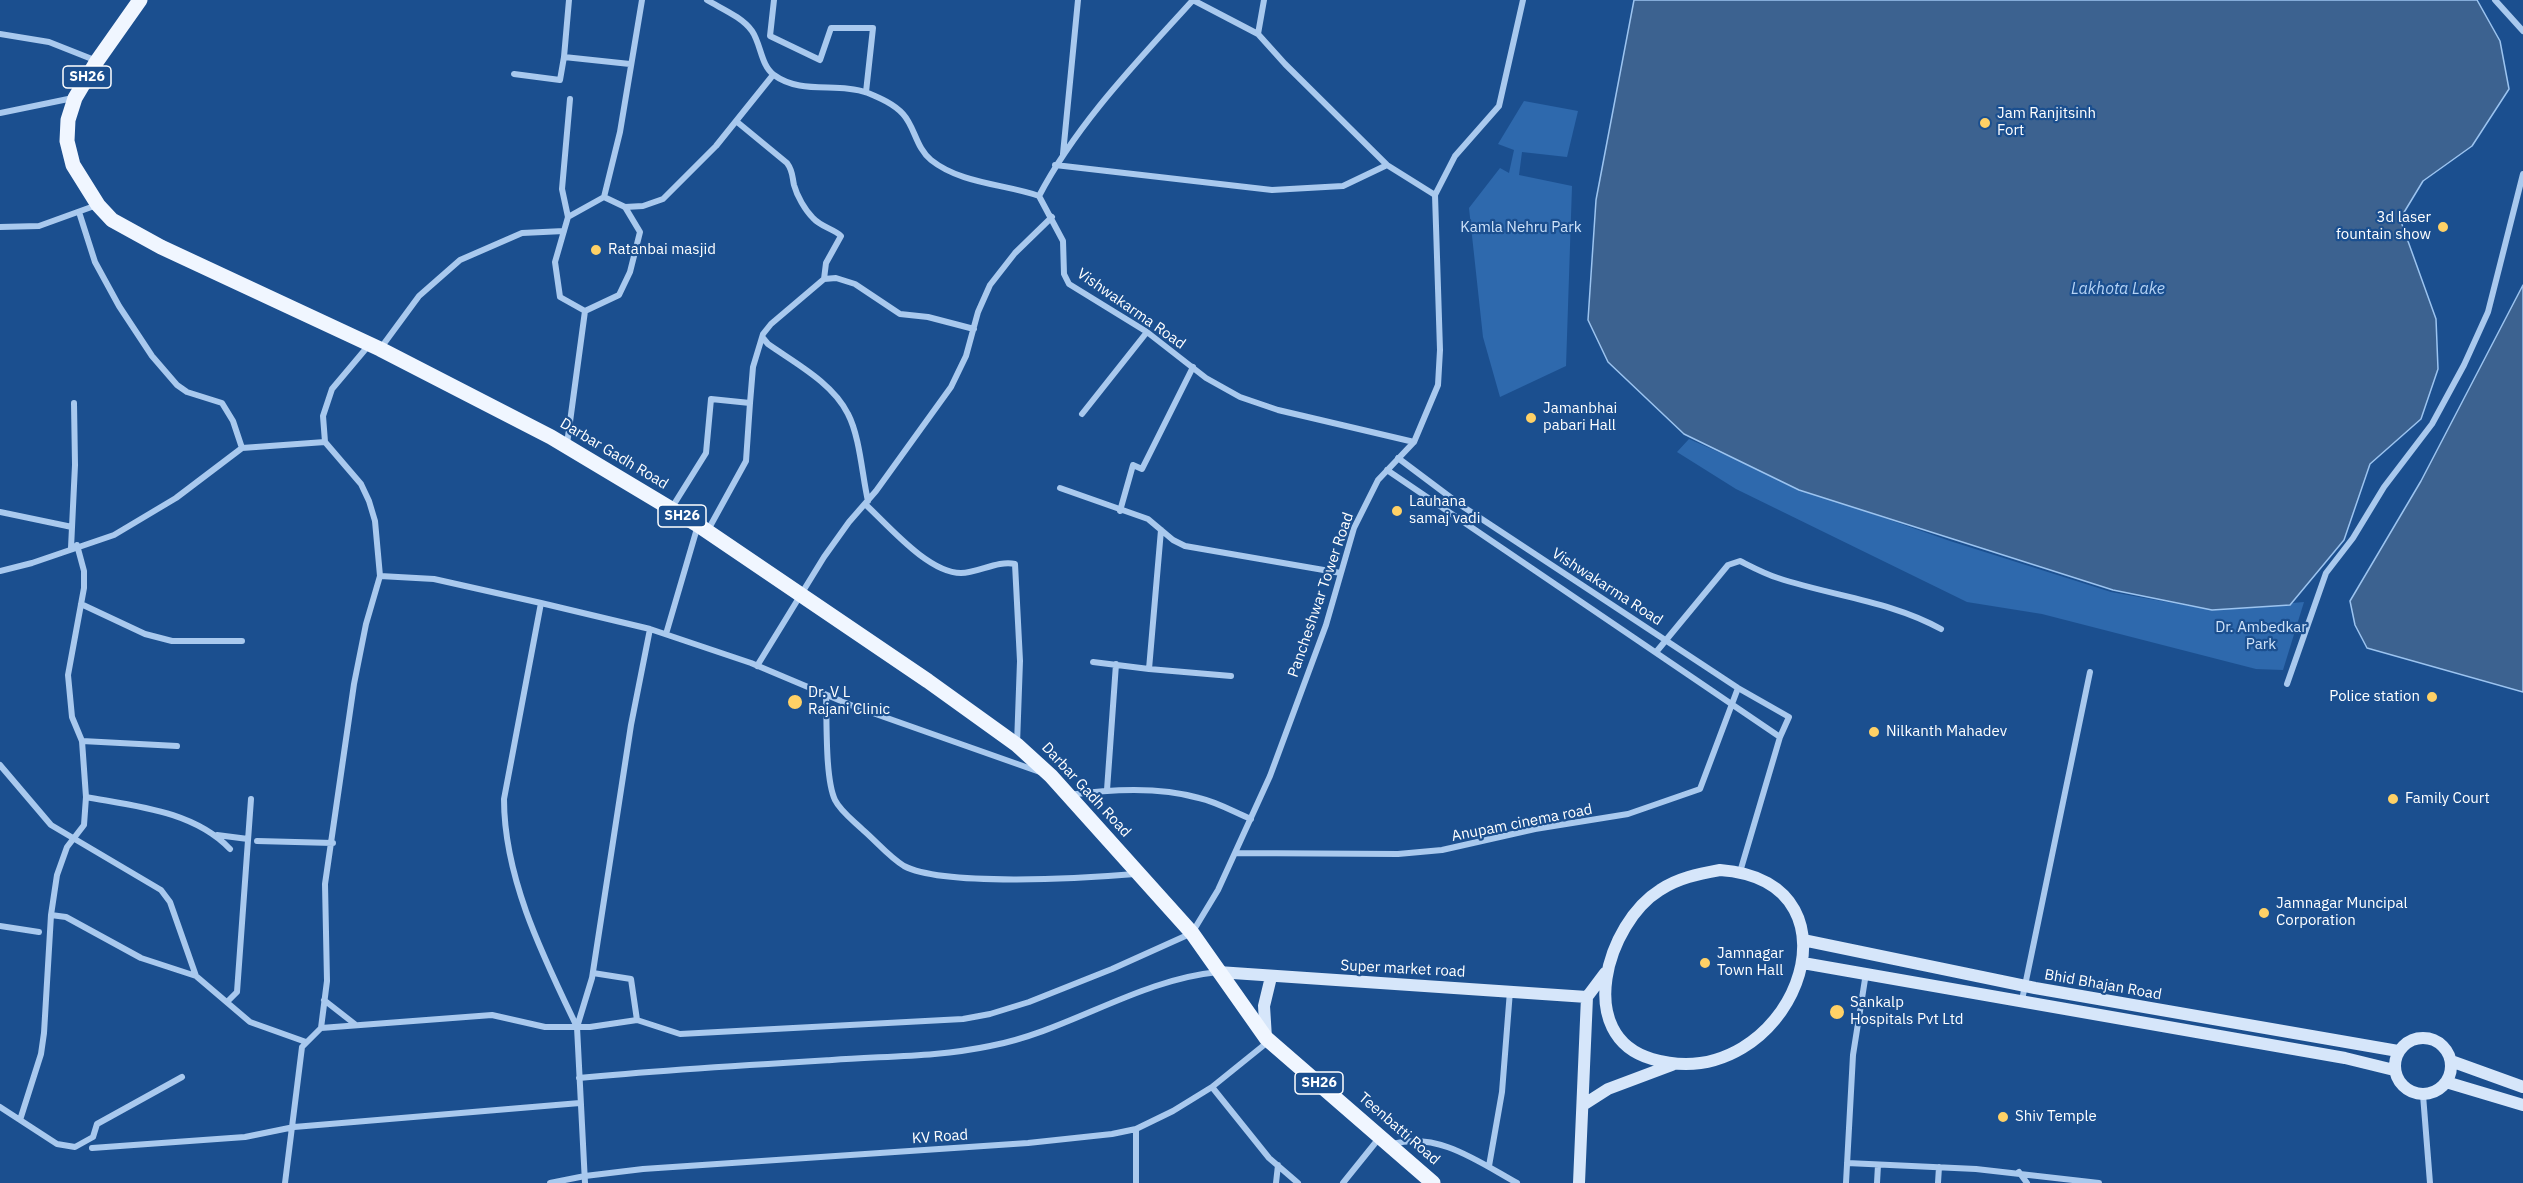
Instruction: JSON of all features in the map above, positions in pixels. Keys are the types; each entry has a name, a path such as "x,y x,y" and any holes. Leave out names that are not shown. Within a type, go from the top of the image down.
{"main road":[{"name":"SH26","path":"75,98 97,61 140,0"},
{"name":"Darbar Gadh Road","path":"75,98 70,109 67,130 74,165 98,204 112,220 130,232 375,347 567,447 702,528 802,595 1017,745 1051,776 1139,873 1192,933 1218,972"},
{"path":"1579,1183 1587,997 1605,973 1625,925 1640,906 1659,890 1691,875 1720,870 1740,872 1767,881 1783,894 1800,925 1803,940 1803,963 1797,985 1784,1010 1766,1031 1743,1047 1721,1058 1672,1065 1608,1089 1583,1105"},
{"name":"Bhid Bhajan Road","path":"1803,940 2025,986 2398,1051"},
{"name":"Bhid Bhajan Road","path":"1803,963 2345,1058 2394,1070"},
{"name":"Super market road","path":"1218,972 1587,997"},
{"name":"Teenbatti Road","path":"1218,972 1268,1039 1433,1183"},
{"path":"1605,973 1610,1021 1625,1039 1646,1058 1672,1065"},
{"path":"1268,1039 1264,1006 1271,977"},
{"path":"2423,1038 2442,1045 2451,1061 2451,1070 2446,1082 2437,1091 2423,1095 2403,1087 2394,1070 2398,1051 2414,1039 2423,1038"},
{"path":"2451,1061 2523,1087"},
{"path":"2446,1082 2523,1105"}],"street":[{"path":"514,74 560,80 569,0"},
{"path":"568,217 604,197 620,132 642,0"},
{"path":"707,0 745,23 753,32 767,67 773,75 802,86 866,92 889,103 904,115 920,148 932,160 979,181 1039,196 1056,165 1101,102 1194,0 1258,34 1285,64 1387,165 1435,195"},
{"path":"774,0 770,36 820,60 831,28 873,28 866,92"},
{"path":"1063,155 1078,0"},
{"path":"1258,34 1264,0"},
{"name":"Pancheshwar Tower Road","path":"1192,933 1236,853 1251,819 1326,625 1359,518 1378,480 1414,442 1438,385 1440,350 1435,195 1455,156 1499,106 1523,0"},
{"path":"2495,0 2523,31"},
{"path":"0,34 49,42 97,61"},
{"path":"564,57 630,64"},
{"path":"604,197 625,207 643,206 663,199 736,121 773,75"},
{"path":"0,113 75,98"},
{"path":"570,99 562,189 568,217 555,262 560,297 585,311"},
{"path":"736,121 787,163 793,171 794,185 800,199 812,218 841,236 826,263 824,279"},
{"path":"1056,165 1272,190 1343,186 1387,165"},
{"path":"2287,684 2326,573 2353,538 2384,487 2432,424 2464,365 2488,312 2523,174"},
{"name":"Vishwakarma Road","path":"1039,196 1052,217 1063,242 1064,274 1069,284 1147,332 1206,378 1240,397 1278,410 1414,442"},
{"path":"0,227 39,226 98,204"},
{"path":"585,311 620,295 630,272 640,232 625,207"},
{"path":"79,212 95,262 119,306 152,356 177,386 187,392 222,403 233,421 242,448"},
{"path":"757,666 830,548 951,387 966,356 978,312 990,285 1015,253 1052,217"},
{"path":"321,1028 324,1000 326,884 354,684 366,624 380,576 375,521 369,501 361,484 325,442 323,416 326,401 332,389 375,347 418,296 460,260 522,233 564,231"},
{"path":"666,634 702,528 746,461 753,367 763,338 771,324 824,279 836,278 855,284 900,314 928,317 974,329"},
{"path":"567,447 585,311"},
{"path":"1083,414 1147,332"},
{"path":"763,338 843,404 853,428 866,502 920,555 941,569 961,573 1015,564 1020,662 1017,745"},
{"path":"1120,511 1133,465 1142,469 1193,368"},
{"path":"671,509 706,453 711,399 750,403"},
{"path":"20,1120 41,1054 51,915 57,875 67,847 83,829 86,796 82,741 72,717 68,675 85,579 74,547 72,527 74,403"},
{"path":"0,571 32,563 114,535 176,498 242,448 325,442"},
{"name":"Vishwakarma Road","path":"1398,458 1462,506 1738,688 1788,717 1740,872"},
{"name":"Vishwakarma Road","path":"1388,470 1657,651 1780,737"},
{"path":"1060,488 1148,519 1185,546 1341,573"},
{"path":"0,512 72,527"},
{"path":"1149,669 1161,530"},
{"path":"1657,651 1728,566 1740,561 1776,578 1919,617 1941,629"},
{"path":"380,576 434,579 650,629 757,666 826,696 999,760 1051,776"},
{"path":"541,603 504,799 504,827 510,859 523,897 551,972 577,1027"},
{"path":"81,604 145,634 172,641 242,641"},
{"path":"585,1179 577,1027 593,973 631,725 650,629"},
{"path":"1093,662 1231,676"},
{"path":"1107,790 1116,664"},
{"path":"2022,1000 2090,672"},
{"name":"Anupam cinema road","path":"1236,853 1398,854 1442,850 1535,829 1629,814 1700,789 1738,688"},
{"path":"826,696 831,785 835,800 845,813 904,866 924,872 963,877 1084,878 1139,873"},
{"path":"82,741 177,746"},
{"path":"0,765 41,816 72,839 161,890 170,902 196,976"},
{"path":"1069,795 1107,790 1149,791 1199,798 1251,819"},
{"path":"86,796 156,810 202,827 217,835 230,849"},
{"path":"227,1002 237,992 251,799"},
{"path":"217,835 248,839"},
{"path":"257,842 333,843"},
{"path":"51,915 66,917 141,958 196,976 250,1022 306,1042"},
{"path":"0,926 39,932"},
{"path":"285,1183 294,1127 302,1047 321,1028 492,1015 544,1027 577,1027 637,1020 680,1034 963,1019 990,1014 1029,1002 1112,969 1192,933"},
{"path":"579,1078 704,1068 942,1055 993,1046 1035,1034 1188,975 1218,972"},
{"path":"593,973 632,980 637,1020"},
{"path":"1846,1183 1853,1055 1866,973"},
{"path":"1489,1166 1502,1092 1510,990"},
{"path":"324,1000 357,1025"},
{"name":"KV Road","path":"550,1183 1028,1143 1136,1129 1212,1087 1268,1039"},
{"path":"0,1107 52,1142 75,1147 93,1137 97,1124 182,1077"},
{"path":"1212,1087 1269,1158 1298,1183"},
{"path":"2423,1095 2430,1183"},
{"path":"92,1148 245,1137 294,1127 580,1103"},
{"path":"1136,1129 1136,1183"},
{"path":"1343,1183 1386,1141 1418,1139 1437,1144 1489,1166 1516,1183"},
{"path":"1847,1163 2019,1172 2099,1183"},
{"path":"1877,1183 1878,1165"},
{"path":"1276,1183 1278,1166"},
{"path":"1938,1183 1939,1167"},
{"path":"2019,1172 2027,1183"}],"green space":[{"name":"Kamla Nehru Park","path":"1524,101 1578,111 1567,157 1522,152 1519,175 1572,186 1566,366 1500,397 1483,337 1469,208 1500,168 1509,173 1514,150 1498,144"},
{"name":"Dr. Ambedkar Park","path":"1689,439 1810,492 1950,541 2111,592 2212,610 2304,602 2283,670 2256,669 2042,614 1967,602 1736,489 1677,452"}],"water":[{"name":"Lakhota Lake","path":"1634,0 2477,0 2500,41 2509,89 2472,146 2423,181 2400,219 2436,319 2438,369 2421,419 2370,464 2344,540 2290,605 2212,610 2113,590 1799,490 1684,434 1608,362 1588,320 1596,200"},
{"path":"2523,285 2523,692 2367,648 2355,625 2350,601 2421,481"}],"place":[{"name":"Jam Ranjitsinh Fort","path":"1985,123"},
{"name":"3d laser fountain show","path":"2443,227"},
{"name":"Ratanbai masjid","path":"596,250"},
{"name":"Jamanbhai pabari Hall","path":"1531,418"},
{"name":"Lauhana samaj vadi","path":"1397,511"},
{"name":"Police station","path":"2432,697"},
{"name":"Dr. V L Rajani Clinic","path":"795,702"},
{"name":"Nilkanth Mahadev","path":"1874,732"},
{"name":"Family Court","path":"2393,799"},
{"name":"Jamnagar Muncipal Corporation","path":"2264,913"},
{"name":"Jamnagar Town Hall","path":"1705,963"},
{"name":"Sankalp Hospitals Pvt Ltd","path":"1837,1012"},
{"name":"Shiv Temple","path":"2003,1117"}]}
